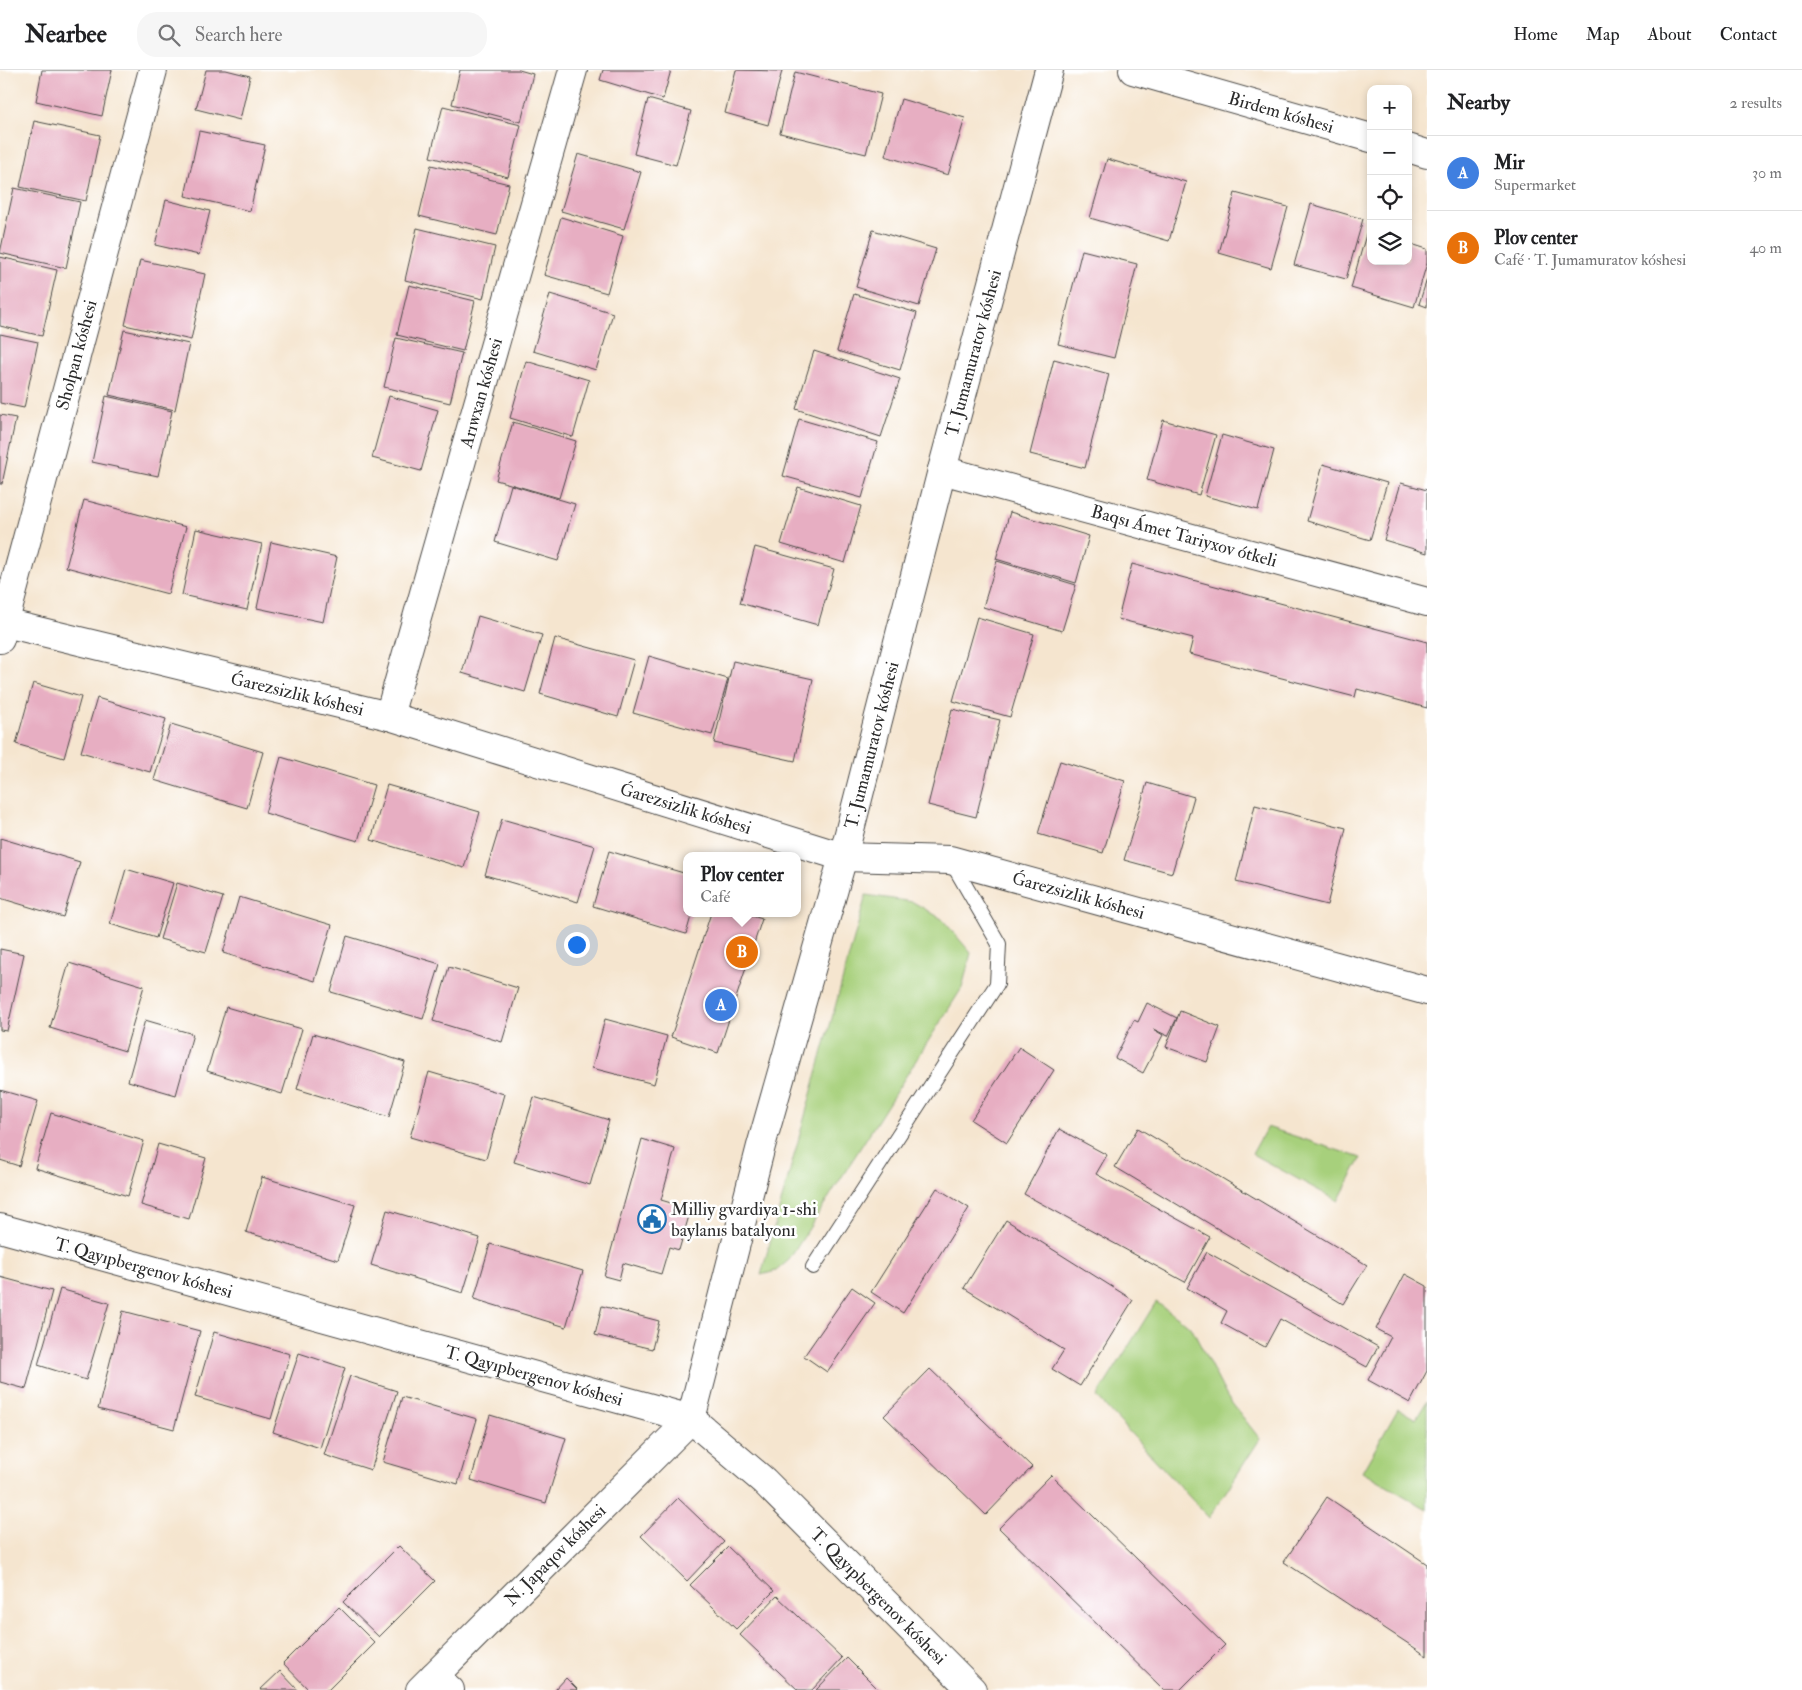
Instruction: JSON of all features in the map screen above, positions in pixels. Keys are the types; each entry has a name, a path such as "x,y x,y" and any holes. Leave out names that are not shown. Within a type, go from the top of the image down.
{"street":[{"name":"Sholpan kóshesi","path":"2,632 153,70"},
{"name":"Arıwxan kóshesi","path":"389,716 573,70"},
{"name":"T. Jumamuratov kóshesi","path":"691,1419 761,1146 843,857 942,470 1049,70"},
{"name":"Birdem kóshesi","path":"1133,70 1367,137"},
{"path":"1412,149 1427,154"},
{"name":"Baqsı Ámet Tariyxov ótkeli","path":"942,470 1427,602"},
{"name":"Ǵarezsizlik kóshesi","path":"2,632 389,716 843,857 950,860 1427,991"},
{"name":"T. Qayıpbergenov kóshesi","path":"0,1228 691,1419 764,1481 972,1690"},
{"name":"N. Japaqov kóshesi","path":"435,1685 691,1419"}],"lane":[{"path":"813,1267 997,984 999,944 950,860"}],"green space":[{"path":"866,895 913,902 942,919 971,953 962,988 789,1260 776,1271 761,1275"},
{"path":"1267,1127 1361,1158 1338,1201 1252,1154"},
{"path":"1156,1302 1191,1327 1227,1397 1260,1439 1209,1518 1097,1397"},
{"path":"1427,1401 1427,1509 1362,1472 1398,1409 1416,1419"}],"building":[{"path":"42,70 112,70 102,116 36,101"},
{"path":"206,70 226,70 250,76 240,120 196,109"},
{"path":"460,70 519,70 533,74 521,122 452,104"},
{"path":"603,70 671,70 663,99 600,80"},
{"path":"736,70 782,71 768,125 725,113"},
{"path":"795,72 881,94 866,154 780,133"},
{"path":"648,99 691,111 676,165 634,154"},
{"path":"901,99 965,118 948,175 885,156"},
{"path":"443,106 521,125 508,177 430,157"},
{"path":"34,121 100,135 86,201 20,187"},
{"path":"199,131 265,145 250,211 185,196"},
{"path":"578,154 641,172 624,229 561,211"},
{"path":"1107,159 1186,182 1169,241 1090,218"},
{"path":"431,165 509,184 497,235 419,216"},
{"path":"14,188 80,202 66,268 0,253"},
{"path":"1235,193 1288,207 1271,268 1219,253"},
{"path":"166,200 210,211 199,255 155,245"},
{"path":"1311,204 1363,219 1346,279 1294,265"},
{"path":"561,217 623,236 607,293 544,275"},
{"path":"417,228 495,247 483,299 405,280"},
{"path":"873,230 936,249 919,306 856,287"},
{"path":"1367,231 1367,265 1412,265 1412,244 1427,249 1427,263 1414,307 1351,288"},
{"path":"1082,250 1137,264 1114,358 1058,344"},
{"path":"0,257 57,270 42,336 0,326"},
{"path":"140,260 205,274 191,340 125,325"},
{"path":"1427,279 1427,307 1419,304"},
{"path":"409,285 475,301 463,351 397,335"},
{"path":"550,294 613,313 596,370 533,351"},
{"path":"854,294 917,313 900,370 837,351"},
{"path":"124,330 189,344 175,410 109,395"},
{"path":"0,334 38,342 24,408 0,403"},
{"path":"396,338 462,353 450,403 384,387"},
{"path":"814,351 900,379 881,437 796,409"},
{"path":"1054,359 1109,374 1085,468 1030,454"},
{"path":"526,361 589,380 573,437 510,418"},
{"path":"106,396 172,411 158,476 92,462"},
{"path":"389,396 438,410 421,471 372,458"},
{"path":"0,415 16,418 2,484 0,484"},
{"path":"799,419 878,442 862,498 783,476"},
{"path":"1163,420 1216,435 1199,495 1147,480"},
{"path":"513,422 576,441 559,498 496,480"},
{"path":"1222,435 1274,450 1258,510 1205,496"},
{"path":"1323,464 1387,483 1370,540 1307,521"},
{"path":"1401,483 1427,490 1427,553 1384,540"},
{"path":"511,485 575,504 558,561 495,542"},
{"path":"798,487 861,506 845,563 781,544"},
{"path":"84,500 186,527 168,594 66,567"},
{"path":"1010,512 1089,536 1076,583 996,559"},
{"path":"196,529 262,544 247,610 182,595"},
{"path":"271,542 337,557 323,622 257,608"},
{"path":"755,547 834,569 818,625 740,603"},
{"path":"997,561 1076,585 1062,631 983,607"},
{"path":"1132,564 1427,642 1427,708 1357,689 1355,697 1189,654 1193,638 1118,619"},
{"path":"478,616 542,635 525,692 462,673"},
{"path":"977,617 1034,634 1010,717 953,701"},
{"path":"555,638 634,660 618,717 540,694"},
{"path":"649,656 728,679 712,735 633,713"},
{"path":"733,661 813,679 795,761 714,743"},
{"path":"33,683 81,697 64,758 16,744"},
{"path":"97,698 166,719 150,772 81,752"},
{"path":"952,709 1000,720 976,817 928,805"},
{"path":"171,724 263,752 247,808 154,780"},
{"path":"281,757 374,785 358,841 265,813"},
{"path":"1060,761 1125,781 1103,853 1038,834"},
{"path":"1147,783 1194,797 1172,873 1124,860"},
{"path":"387,785 480,812 464,868 371,840"},
{"path":"1255,805 1346,828 1327,905 1236,882"},
{"path":"502,819 595,846 578,902 485,875"},
{"path":"0,838 80,862 63,917 0,898"},
{"path":"609,851 683,873 683,917 691,917 686,934 593,906"},
{"path":"126,869 173,883 156,938 110,924"},
{"path":"177,883 223,897 206,952 160,939"},
{"path":"239,897 332,925 315,981 223,953"},
{"path":"710,917 756,917 762,919 718,1053 671,1037"},
{"path":"347,936 440,964 423,1019 331,992"},
{"path":"0,949 24,954 7,1031 0,1030"},
{"path":"69,963 144,986 125,1051 50,1028"},
{"path":"449,967 518,988 502,1042 433,1021"},
{"path":"1147,1003 1177,1018 1168,1036 1153,1029 1163,1035 1143,1073 1115,1058 1134,1020 1138,1022"},
{"path":"226,1007 302,1029 282,1094 207,1071"},
{"path":"1180,1011 1220,1027 1207,1062 1166,1047"},
{"path":"605,1019 667,1036 654,1084 592,1068"},
{"path":"145,1020 193,1034 176,1095 128,1081"},
{"path":"313,1034 405,1062 389,1117 297,1089"},
{"path":"1019,1047 1054,1070 1007,1143 971,1120"},
{"path":"429,1072 504,1094 486,1159 410,1137"},
{"path":"0,1090 38,1101 19,1166 0,1160"},
{"path":"534,1097 609,1120 590,1185 514,1162"},
{"path":"51,1113 144,1141 128,1196 35,1168"},
{"path":"1138,1128 1367,1265 1343,1304 1115,1167"},
{"path":"1059,1129 1107,1155 1096,1174 1210,1237 1185,1282 1024,1194"},
{"path":"642,1139 675,1149 661,1200 691,1209 679,1250 669,1247 661,1274 623,1263 619,1280 604,1276"},
{"path":"158,1144 206,1158 189,1219 141,1205"},
{"path":"262,1177 355,1205 338,1260 246,1232"},
{"path":"937,1188 969,1208 903,1313 871,1292"},
{"path":"387,1210 480,1238 463,1293 371,1265"},
{"path":"1006,1220 1133,1300 1080,1386 1052,1369 1064,1350 964,1288"},
{"path":"490,1244 583,1271 566,1327 474,1299"},
{"path":"1207,1252 1378,1347 1367,1367 1280,1319 1265,1347 1221,1323 1227,1311 1187,1288"},
{"path":"1405,1274 1427,1286 1427,1371 1410,1403 1368,1380 1391,1337 1376,1329"},
{"path":"0,1277 52,1291 26,1389 0,1382"},
{"path":"852,1287 875,1303 827,1372 804,1356"},
{"path":"60,1289 109,1303 86,1380 38,1365"},
{"path":"602,1306 659,1321 652,1349 595,1335"},
{"path":"123,1311 200,1331 174,1429 98,1409"},
{"path":"214,1332 290,1354 271,1419 195,1397"},
{"path":"299,1353 345,1368 320,1448 273,1432"},
{"path":"930,1369 1032,1467 986,1515 884,1416"},
{"path":"350,1376 397,1391 371,1470 324,1455"},
{"path":"402,1397 477,1419 458,1484 383,1462"},
{"path":"490,1415 566,1438 546,1503 471,1480"},
{"path":"1051,1475 1225,1645 1180,1690 1164,1690 999,1528"},
{"path":"1327,1497 1427,1564 1427,1656 1284,1562"},
{"path":"678,1498 724,1542 687,1581 641,1536"},
{"path":"399,1546 435,1581 379,1637 343,1602"},
{"path":"728,1547 774,1591 736,1629 690,1585"},
{"path":"777,1596 842,1658 812,1690 798,1690 740,1635"},
{"path":"339,1607 375,1643 328,1690 309,1690 283,1663"},
{"path":"847,1658 879,1690 816,1690"},
{"path":"280,1671 298,1690 260,1690"},
{"path":"566,1678 578,1690 555,1690"}],"place":[{"name":"Plov center","path":"742,952"},
{"name":"Mir","path":"721,1005"},
{"name":"Milliy gvardiya 1-shi baylanıs batalyonı","path":"652,1219"}]}
